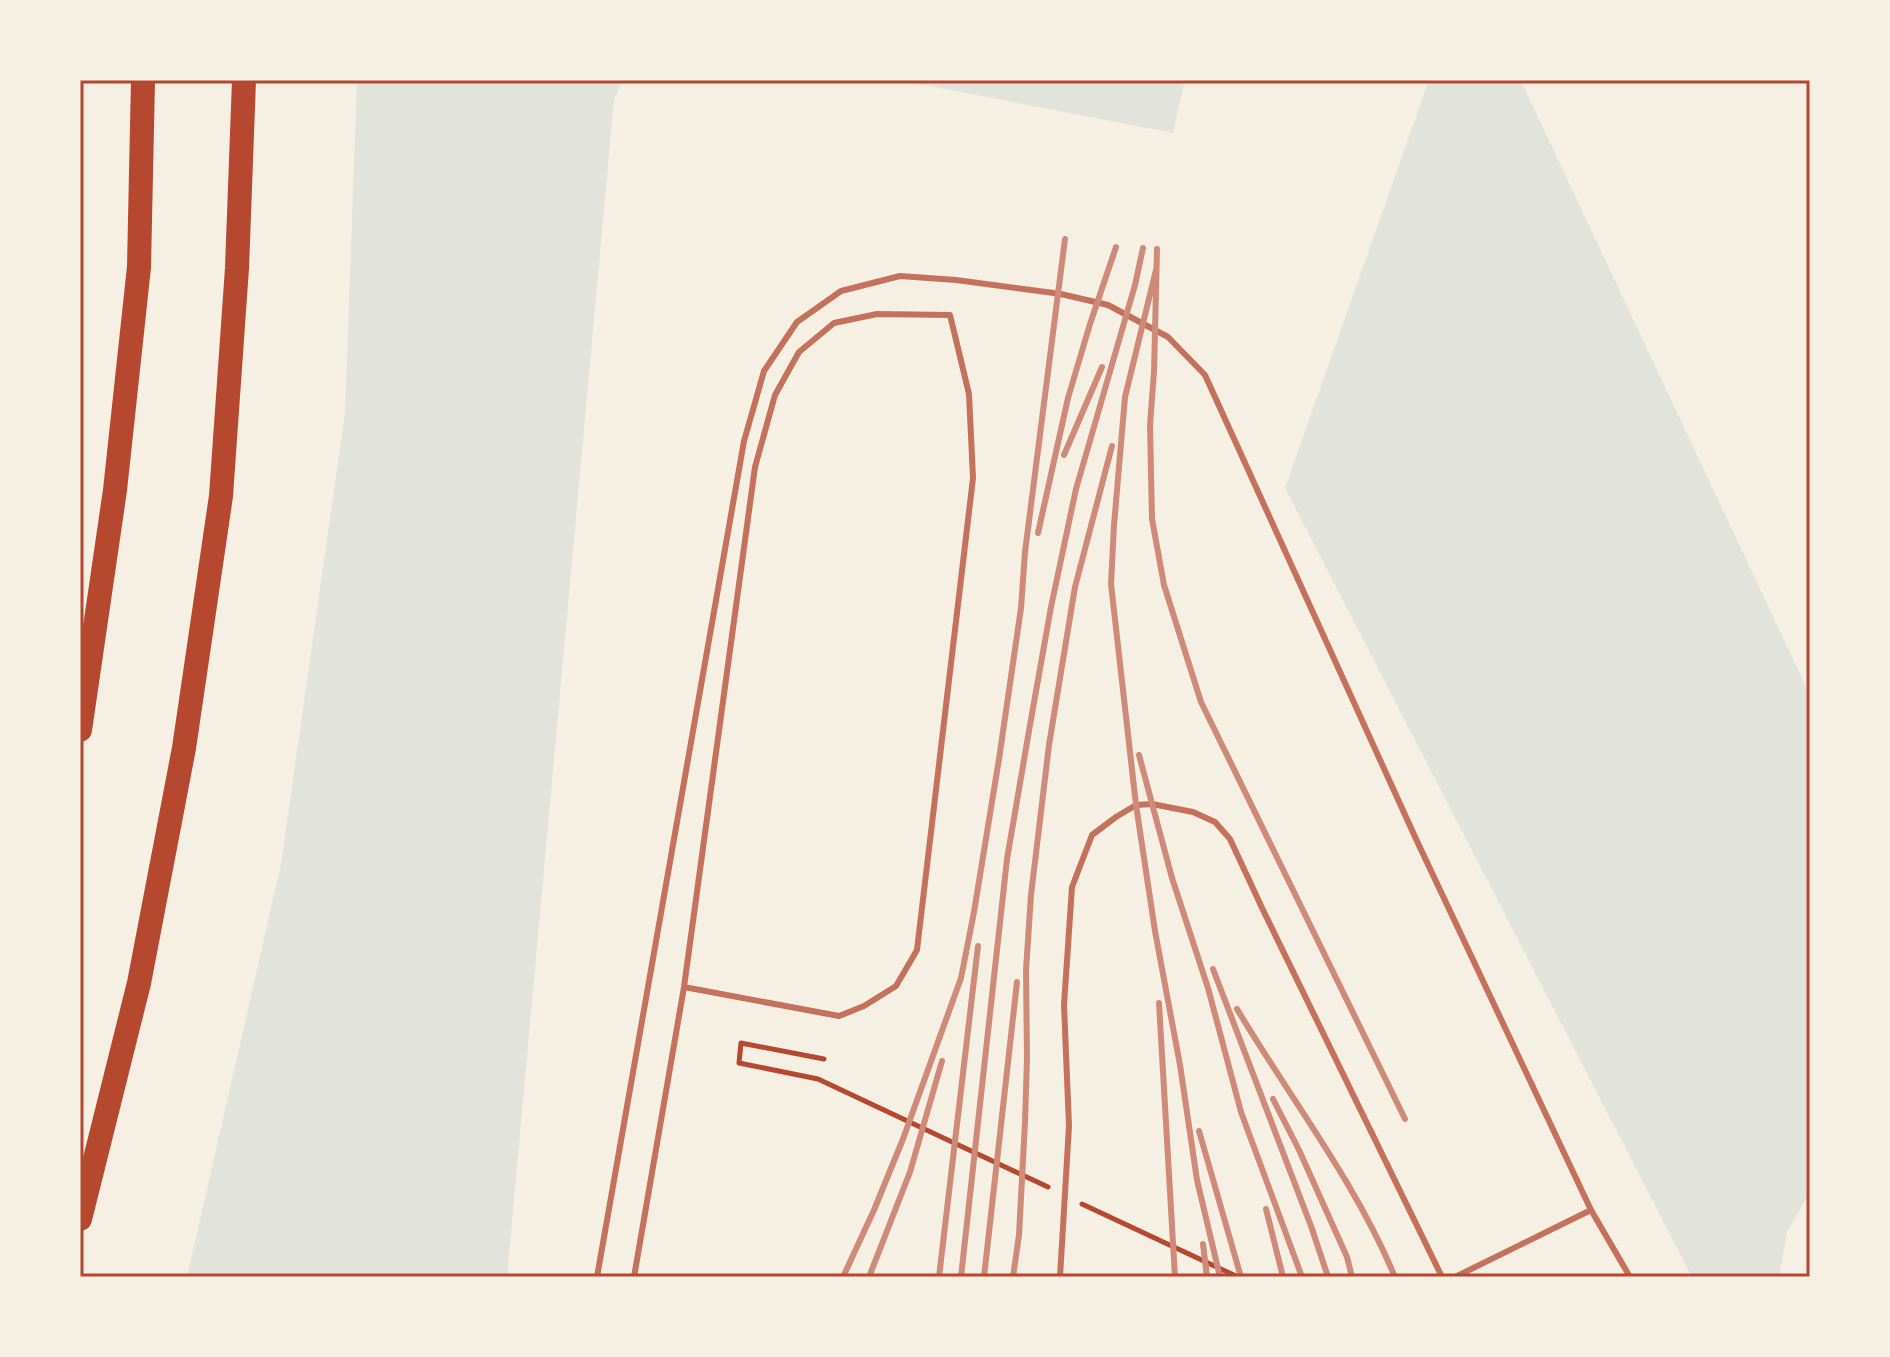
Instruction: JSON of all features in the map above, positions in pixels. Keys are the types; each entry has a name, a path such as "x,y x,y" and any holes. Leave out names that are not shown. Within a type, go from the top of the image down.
{"highway":[{"path":"80,730 115,490 139,267 143,80"},
{"path":"80,1219 139,983 189,716 221,496 237,268 244,80"}],"lane":[{"path":"597,1277 744,441 764,371 797,322 841,291 900,276 1061,294 1108,305 1168,337 1205,375 1416,839 1591,1210 1630,1277"},
{"path":"634,1277 684,987 755,467 775,395 799,352 834,323 877,314 950,315 969,394 973,478 917,950 896,986 864,1006 839,1016 684,987"},
{"path":"1060,1277 1069,1126 1064,1005 1072,887 1092,835 1136,805 1152,804 1193,812 1215,822 1230,839 1442,1277"},
{"path":"1455,1277 1591,1210"}],"path":[{"path":"824,1059 741,1043 739,1063 818,1079 1056,1191"},
{"path":"1070,1198 1238,1277"}],"shaded area":[{"path":"357,80 623,80 614,99 507,1277 187,1277 281,864 345,413"},
{"path":"899,80 1185,80 1173,133"},
{"path":"1429,80 1517,80 1522,83 1810,695 1810,1192 1787,1232 1779,1277 1692,1277 1285,488"}],"railway":[{"path":"843,1277 903,1139 961,978 999,759 1021,608 1025,552 1065,239"},
{"path":"1038,533 1068,398 1116,247"},
{"path":"961,1277 1007,859 1030,725 1076,489 1143,248"},
{"path":"1157,249 1150,425 1152,519 1164,585 1201,702 1405,1119"},
{"path":"1156,270 1125,397 1111,584 1136,805 1155,931 1197,1180 1220,1277"},
{"path":"1064,455 1102,367"},
{"path":"1013,1277 1019,1235 1025,1122 1026,970 1031,895 1049,745 1075,587 1112,446"},
{"path":"1139,755 1241,1112 1302,1277"},
{"path":"939,1277 978,946"},
{"path":"1213,969 1328,1277"},
{"path":"984,1277 1017,982"},
{"path":"1159,1003 1175,1277"},
{"path":"1237,1009 1341,1173 1395,1277"},
{"path":"869,1277 910,1172 942,1061"},
{"path":"1273,1099 1347,1257 1352,1277"},
{"path":"1199,1131 1241,1277"},
{"path":"1266,1209 1283,1277"},
{"path":"1203,1244 1207,1277"}]}
